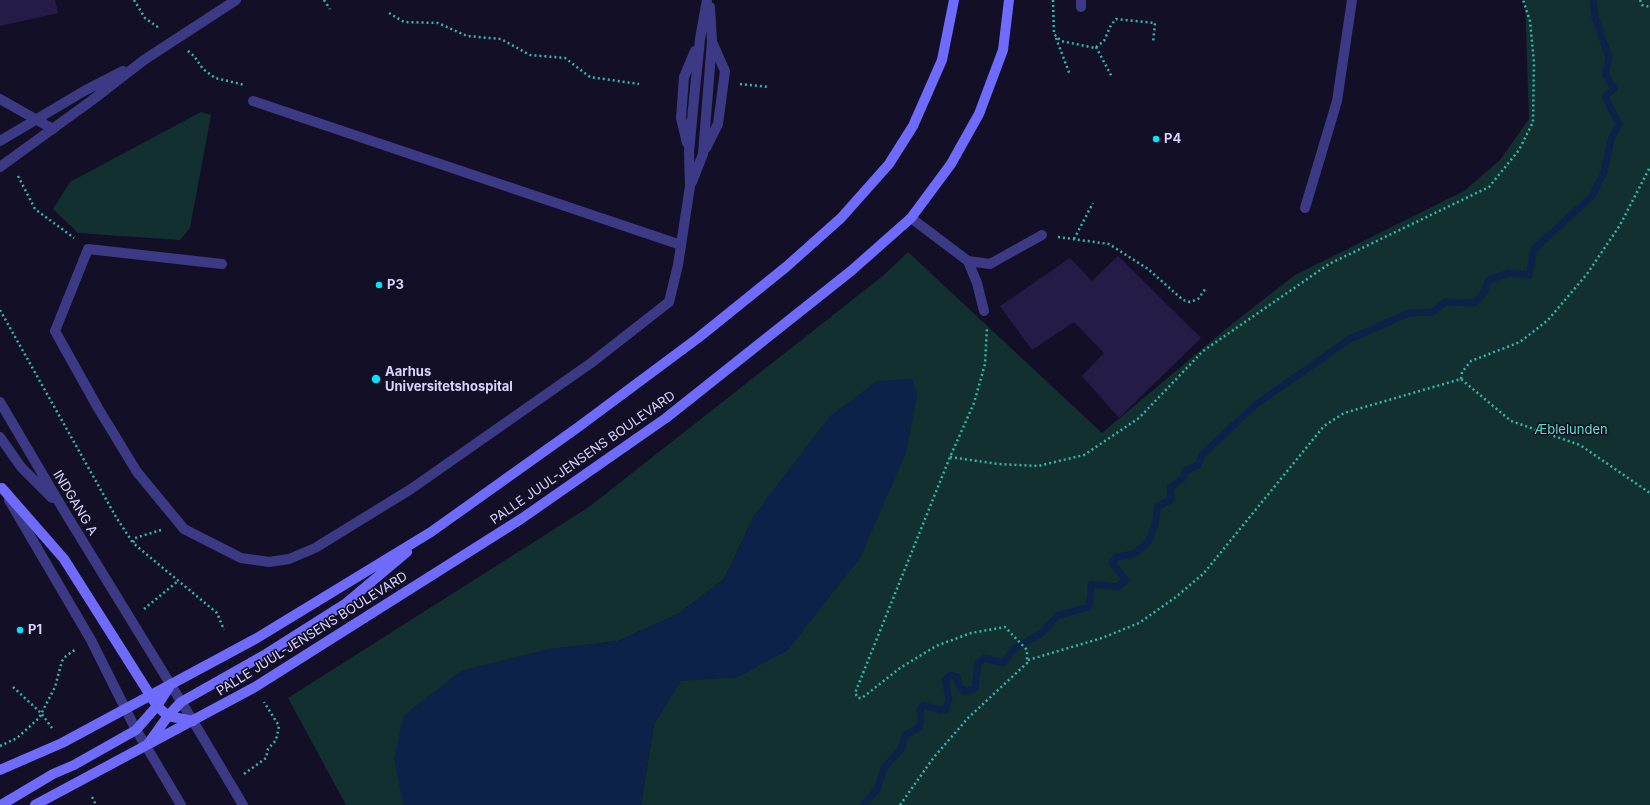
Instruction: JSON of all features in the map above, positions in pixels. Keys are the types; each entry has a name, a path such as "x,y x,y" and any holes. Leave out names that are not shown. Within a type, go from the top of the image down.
{"street":[{"path":"0,167 144,60 236,0"},
{"path":"222,264 88,249 55,331 137,472 184,529 241,558 269,562 289,559 315,548 411,489 511,421 591,363 669,302 678,265 690,186 689,152 700,40 708,0"},
{"path":"703,154 712,41 708,0"},
{"name":"PALLE JUUL-JENSENS BOULEVARD","path":"0,770 62,743 257,638 431,532 577,428 698,338 786,267 841,218 889,164 913,126 942,60 954,0"},
{"name":"PALLE JUUL-JENSENS BOULEVARD","path":"35,805 256,687 546,502 666,418 851,271 911,218 951,164 979,114 1003,50 1009,0"},
{"path":"1305,208 1338,101 1352,0"},
{"path":"690,186 703,154 718,124 725,71 712,41"},
{"path":"0,141 84,91 144,60"},
{"path":"0,100 53,129"},
{"path":"253,101 681,245"},
{"path":"911,218 968,261 990,264 1042,235"},
{"path":"968,261 977,283 984,311"},
{"name":"INDGANG A","path":"0,402 63,509 243,805"},
{"path":"0,437 21,467 63,509"},
{"path":"1,486 64,559 157,706 168,716 193,721"},
{"path":"1,486 91,640 136,730 181,805"},
{"path":"146,746 168,716 181,702 266,654 345,604 431,532"},
{"path":"1,805 53,774 74,765 136,730 157,706 170,684"}],"path":[{"path":"324,0 330,9"},
{"path":"1053,0 1053,28 1070,75"},
{"path":"950,457 998,464 1038,466 1084,455 1139,418 1203,351 1329,264 1490,187 1519,150 1533,122 1534,63 1530,21 1523,0"},
{"path":"1640,0 1642,5 1650,7"},
{"path":"389,13 404,22 438,23 468,36 501,39 530,55 564,58 590,77 639,84"},
{"path":"1056,38 1068,43 1091,48 1096,47 1104,41 1111,24 1116,19 1155,23 1153,43"},
{"path":"1096,47 1112,77"},
{"path":"739,83 769,87"},
{"path":"1461,379 1462,372 1471,361 1520,342 1548,320 1587,274 1620,225 1650,167"},
{"path":"18,175 35,209 88,249"},
{"path":"1074,239 1093,203"},
{"path":"1042,235 1109,244 1148,270 1184,300 1190,302 1198,299 1206,288"},
{"path":"0,310 116,517 133,544 217,613 224,630"},
{"path":"900,805 934,757 964,724 1024,666 1028,660 1027,650 1005,627 971,633 936,646 900,668 862,698 858,698 856,694 857,686 902,580 950,457 974,402 985,364 987,323 984,311"},
{"path":"1028,660 1102,638 1139,623 1176,597 1204,573 1324,426 1344,413 1461,379"},
{"path":"1461,379 1512,421 1580,445 1650,493"},
{"path":"133,544 135,538 174,526 178,522"},
{"path":"141,612 178,581"},
{"path":"0,746 17,738 30,728 52,694 62,661 66,656 77,649"},
{"path":"12,687 41,713 56,734"},
{"path":"230,783 266,758 268,749 276,740 279,726 262,698"},
{"path":"92,797 96,805"}],"green space":[{"name":"Æblelunden","path":"1525,0 1650,0 1650,805 641,805 654,724 681,680 738,677 755,514 724,579 678,614 618,641 550,649 461,671 403,803 405,805 346,805 288,698 589,507 884,275 908,252 1102,433 1232,324 1295,275 1464,191 1500,160 1529,119"},
{"path":"201,112 211,115 190,228 180,240 78,233 53,209 70,182"}],"water":[{"path":"912,379 917,396 906,453 860,558 788,650 738,677 681,681 654,724 641,805 405,805 403,803 394,758 404,715 461,671 550,649 618,641 678,614 724,579 755,514 829,417 877,381"}],"building":[{"path":"0,0 55,0 58,13 0,26"},
{"path":"1118,256 1201,338 1119,418 1082,376 1104,353 1074,322 1032,350 1000,306 1070,258 1092,281"}],"waterway":[{"path":"863,805 877,790 884,768 901,749 905,735 918,728 921,722 920,710 923,705 939,710 946,709 949,698 945,680 951,675 957,677 959,686 965,692 975,688 978,664 984,658 1003,663 1014,649 1043,632 1057,616 1088,607 1091,597 1091,584 1117,587 1126,580 1112,563 1116,557 1134,554 1148,542 1155,525 1158,506 1171,500 1170,488 1183,478 1185,471 1198,465 1202,455 1255,405 1350,339 1409,313 1432,312 1445,302 1474,303 1483,294 1489,280 1508,273 1529,275 1534,249 1592,196 1604,172 1611,140 1619,124 1605,97 1614,89 1605,74 1609,58 1595,17 1593,0"}],"place":[{"name":"P4","path":"1156,139"},
{"name":"P3","path":"379,285"},
{"name":"Aarhus Universitetshospital","path":"376,379"},
{"name":"P1","path":"20,630"}]}
